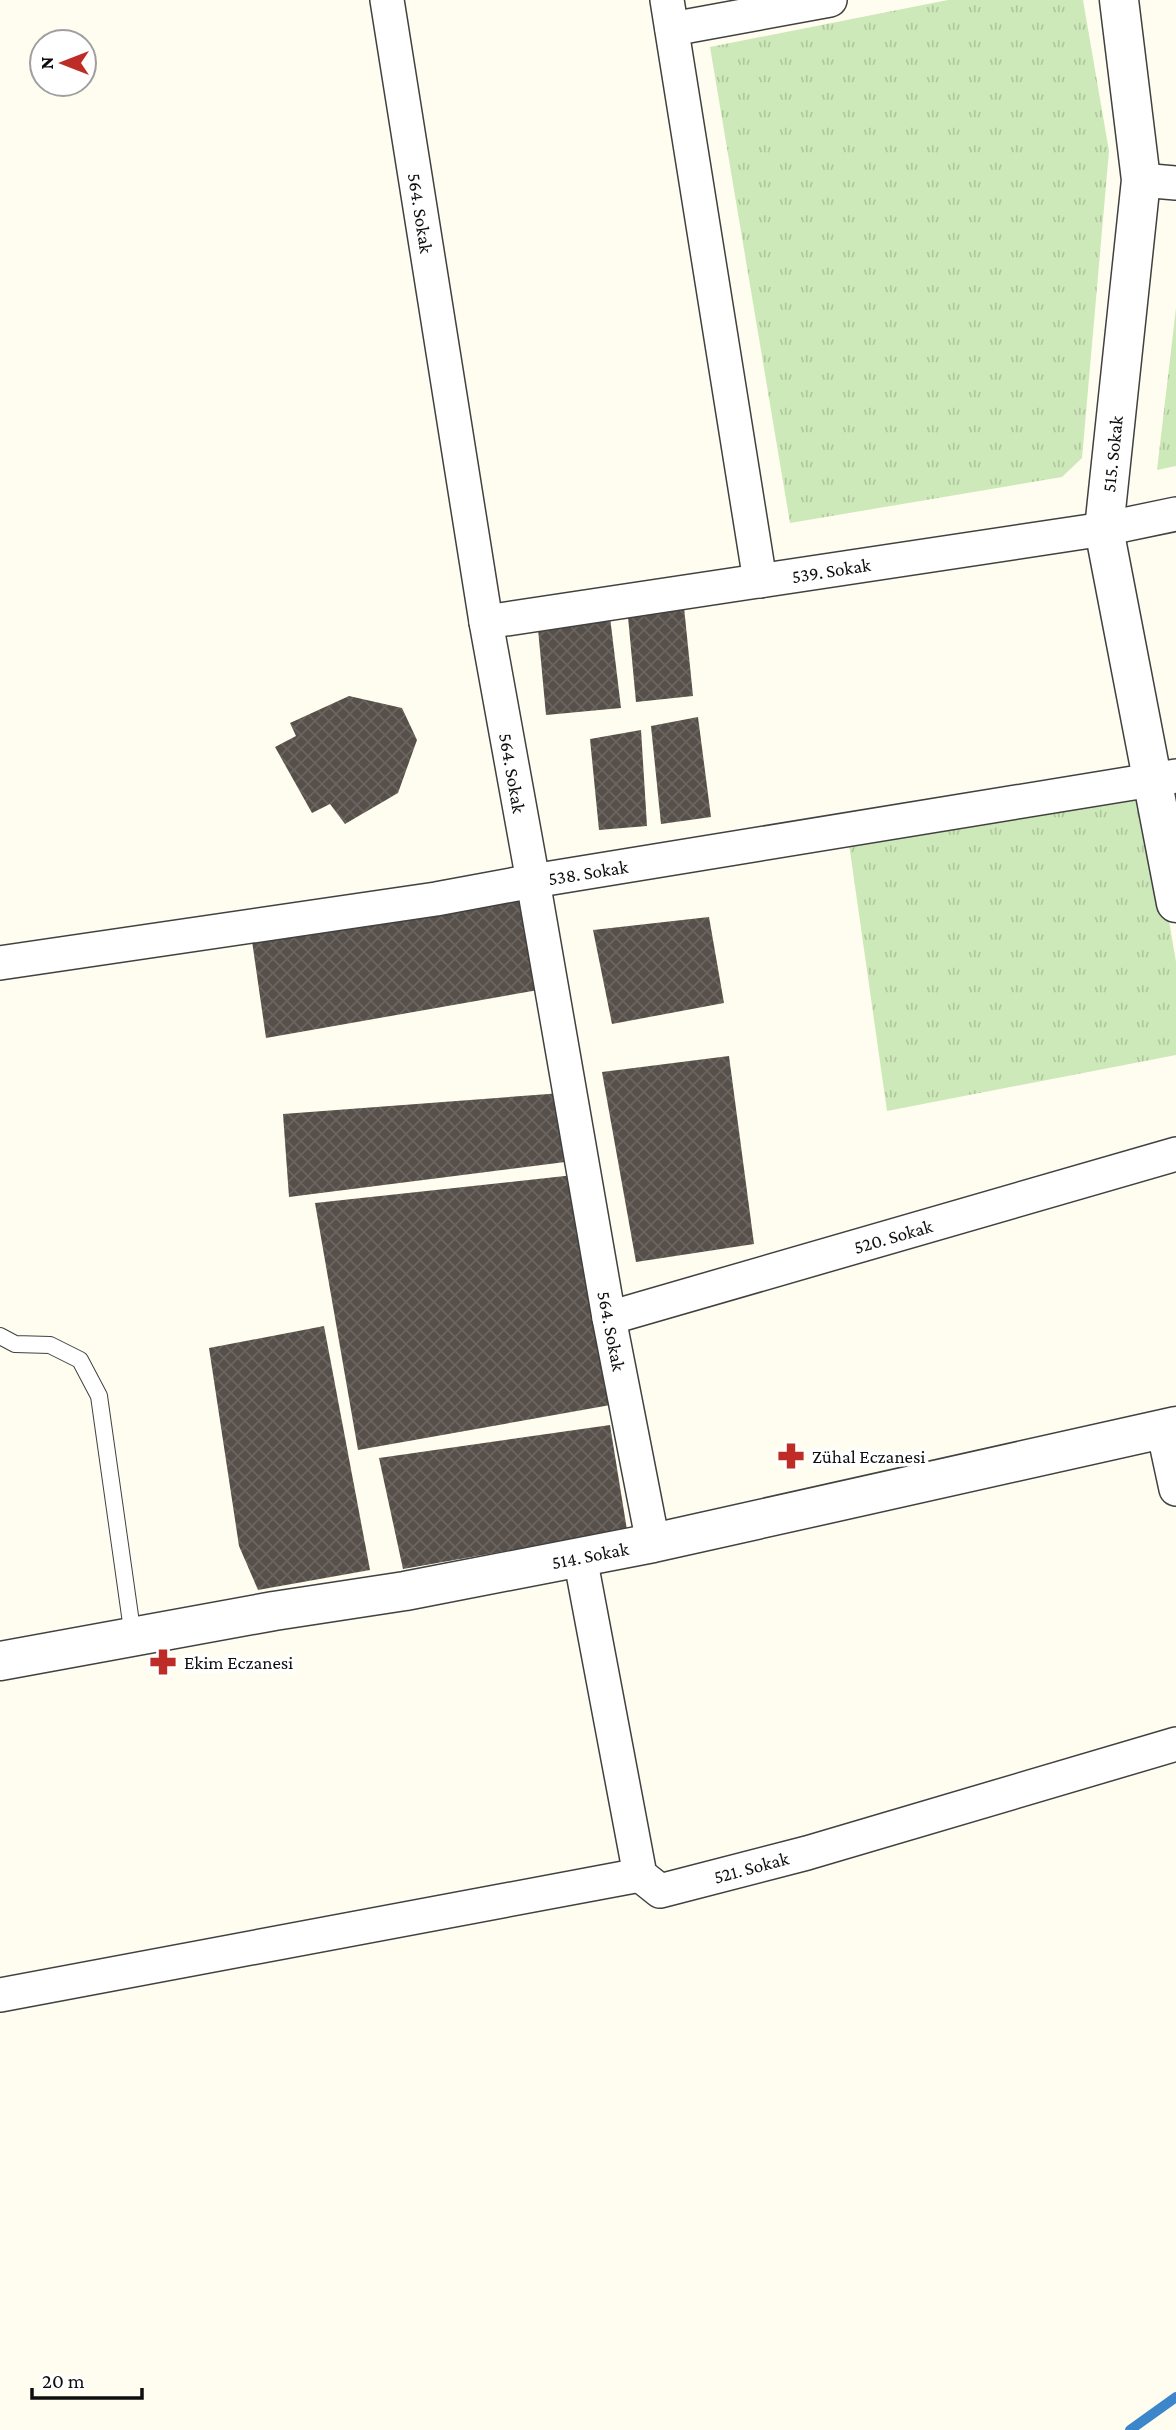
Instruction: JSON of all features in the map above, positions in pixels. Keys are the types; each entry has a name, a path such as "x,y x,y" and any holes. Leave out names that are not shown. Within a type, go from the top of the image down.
{"street":[{"name":"564. Sokak","path":"387,0 486,622 609,1318 653,1543"},
{"path":"760,581 669,15 830,0"},
{"name":"515. Sokak","path":"1119,0 1159,181 1104,529 1165,778 1176,903"},
{"name":"539. Sokak","path":"486,622 1104,529 1176,514"},
{"name":"538. Sokak","path":"0,962 436,900 533,881 1165,778"},
{"name":"520. Sokak","path":"609,1318 1176,1154"},
{"path":"1170,1428 1176,1489"},
{"name":"514. Sokak","path":"0,1661 405,1591 653,1543 1170,1428"},
{"path":"0,1995 640,1875 580,1557"},
{"name":"521. Sokak","path":"640,1875 660,1891 807,1853 1176,1744"}],"lane":[{"path":"0,1336 15,1343 50,1345 80,1360 99,1396 134,1637"}],"green space":[{"path":"948,0 1083,0 1109,151 1082,458 1062,477 790,523 710,47"},
{"path":"1176,308 1176,466 1157,470"},
{"path":"1147,791 1176,962 1176,1055 887,1111 849,844"}],"building":[{"path":"684,607 693,696 636,702 628,617"},
{"path":"610,617 621,708 546,715 538,629"},
{"path":"349,696 402,708 417,740 398,793 345,824 330,804 312,813 275,747 296,736 290,723"},
{"path":"698,717 711,817 661,824 651,726"},
{"path":"641,730 647,826 599,830 590,739"},
{"path":"529,888 544,989 266,1038 251,934"},
{"path":"709,917 724,1003 612,1024 593,930"},
{"path":"729,1056 754,1244 636,1262 602,1072"},
{"path":"562,1093 573,1161 289,1197 283,1114"},
{"path":"574,1175 616,1404 358,1450 315,1203"},
{"path":"324,1326 370,1570 258,1590 239,1546 209,1348"},
{"path":"610,1425 627,1530 403,1569 379,1458"}],"waterway":[{"path":"1130,2430 1176,2397"}],"place":[{"name":"Zühal Eczanesi","path":"791,1456"},
{"name":"Ekim Eczanesi","path":"163,1662"}]}
